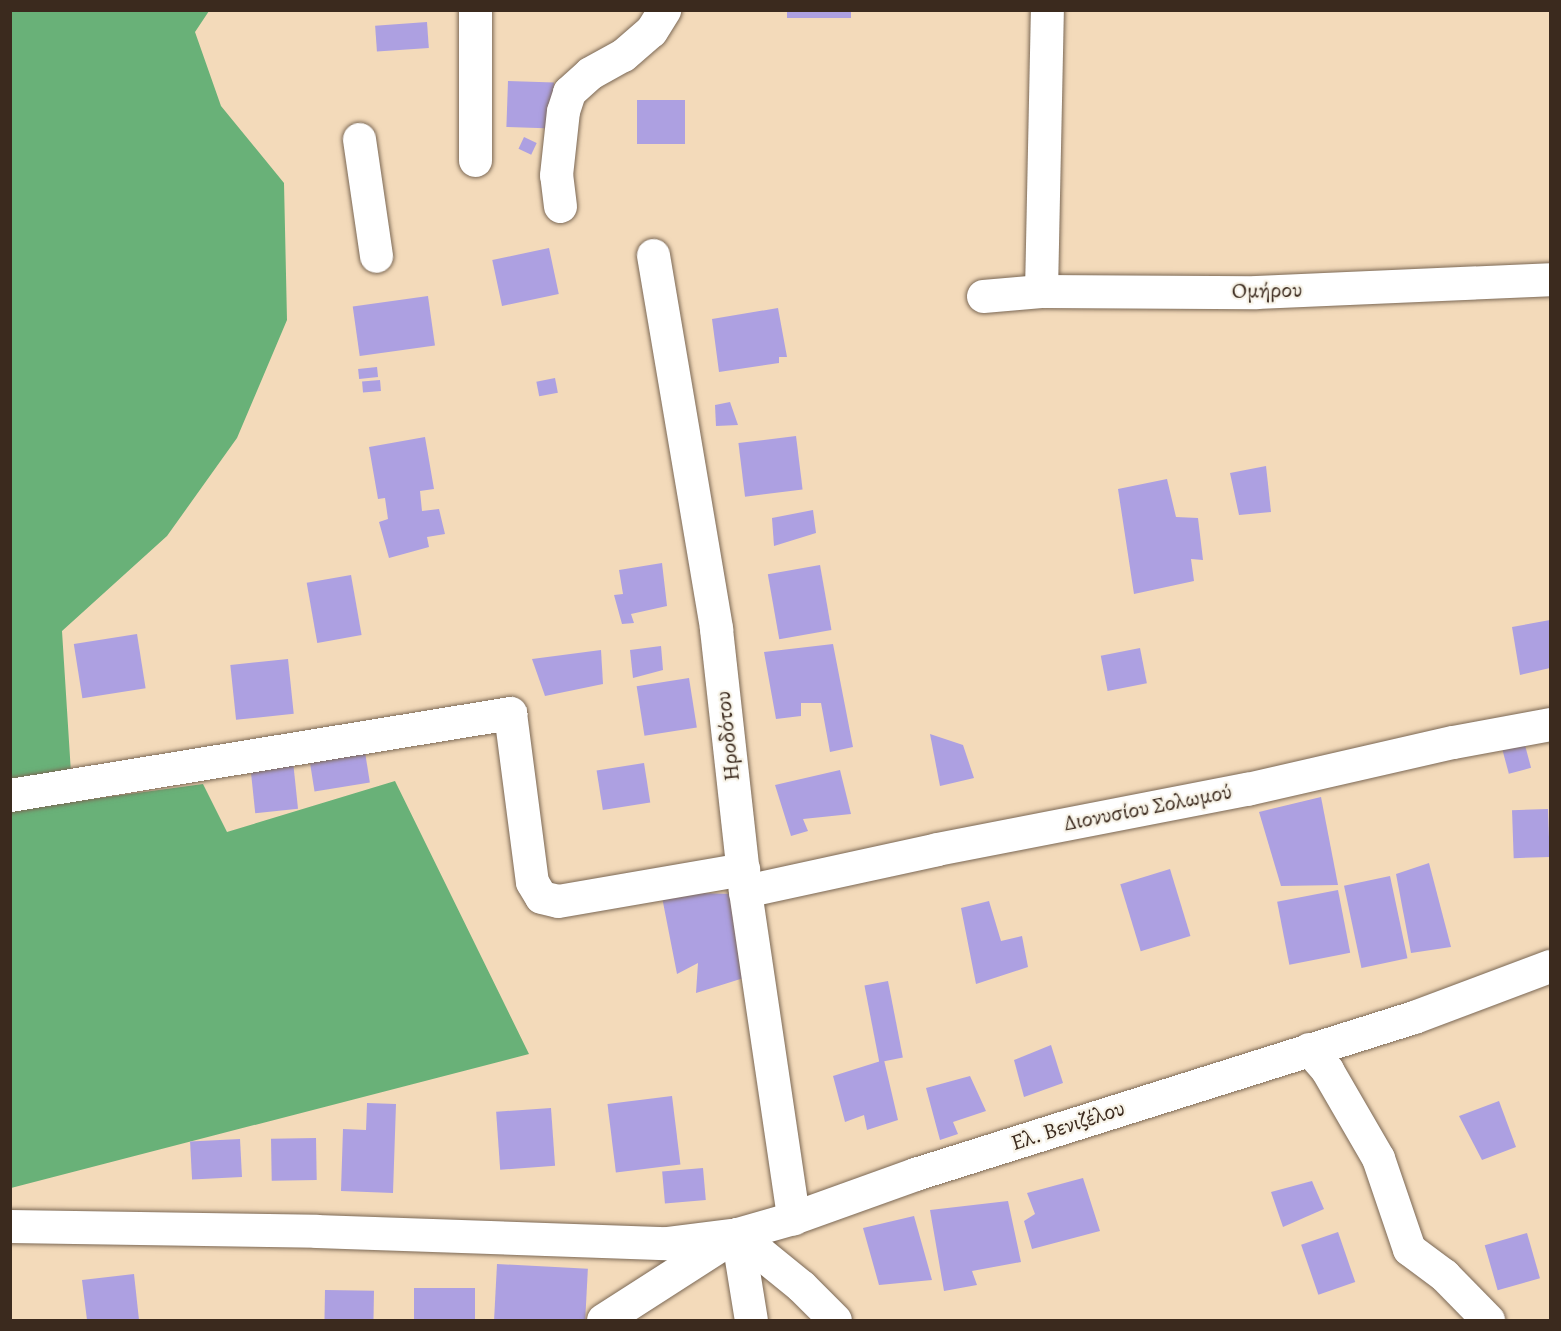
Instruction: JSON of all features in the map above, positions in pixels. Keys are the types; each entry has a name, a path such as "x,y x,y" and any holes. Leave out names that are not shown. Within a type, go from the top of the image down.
{"street":[{"path":"475,10 475,160"},
{"path":"560,206 556,175 563,111 570,92 590,73 624,55 651,31 664,10"},
{"path":"1041,291 1047,10"},
{"path":"359,139 376,256"},
{"name":"Ηροδότου","path":"653,255 716,629 744,880 793,1218"},
{"name":"Ομήρου","path":"983,296 1041,291 1256,292 1551,279"},
{"name":"Διονυσίου Σολωμού","path":"10,795 510,713 532,882 541,897 558,901 744,880 937,849 1247,789 1453,742 1551,724"},
{"name":"Ελ. Βενιζέλου","path":"603,1320 737,1234 793,1218 915,1174 1414,1017 1551,966"},
{"path":"1309,1049 1327,1070 1378,1158 1409,1250 1444,1275 1488,1320"},
{"path":"10,1226 316,1231 666,1243 737,1234 801,1286 835,1320"},
{"path":"737,1234 751,1320"}],"green space":[{"path":"11,11 209,11 195,32 221,106 284,183 287,320 237,438 167,536 62,631 71,773 11,783"},
{"path":"395,781 529,1054 11,1188 11,810 203,784 227,832"}],"building":[{"path":"787,10 851,10 851,18 787,18"},
{"path":"427,22 429,48 377,52 375,26"},
{"path":"508,81 554,83 552,129 506,127"},
{"path":"637,100 685,100 685,144 637,144"},
{"path":"524,137 537,143 531,155 519,149"},
{"path":"549,248 559,294 502,306 492,260"},
{"path":"428,296 435,346 360,356 353,307"},
{"path":"778,308 787,357 779,357 779,363 719,372 712,319"},
{"path":"377,367 378,377 359,379 358,369"},
{"path":"555,378 558,393 539,396 536,382"},
{"path":"380,380 381,391 363,393 362,382"},
{"path":"730,402 738,425 716,426 715,405"},
{"path":"796,436 803,490 745,497 738,443"},
{"path":"425,437 434,489 420,491 422,511 439,509 445,534 427,537 429,547 389,558 379,522 388,519 385,498 378,499 369,447"},
{"path":"1266,466 1271,512 1239,515 1230,473"},
{"path":"1167,479 1176,517 1198,518 1203,560 1191,559 1194,581 1134,594 1118,489"},
{"path":"813,510 816,533 774,546 772,518"},
{"path":"662,563 667,606 631,614 634,623 622,624 614,595 623,594 619,570"},
{"path":"820,565 831,630 779,639 768,574"},
{"path":"351,575 362,635 317,643 307,583"},
{"path":"1550,620 1550,668 1520,675 1512,627"},
{"path":"137,634 146,688 82,698 74,644"},
{"path":"833,644 853,747 830,752 821,703 801,703 801,716 776,719 764,652"},
{"path":"661,646 663,670 633,678 630,650"},
{"path":"1140,648 1147,683 1108,691 1101,656"},
{"path":"601,650 603,684 545,696 532,659"},
{"path":"288,659 294,714 236,720 230,665"},
{"path":"689,678 697,727 644,736 637,686"},
{"path":"930,734 963,745 974,778 940,786"},
{"path":"1522,734 1531,768 1509,774 1500,740"},
{"path":"365,752 370,783 315,791 310,761"},
{"path":"293,761 298,809 255,813 250,765"},
{"path":"644,763 650,803 603,810 597,771"},
{"path":"840,770 851,814 803,819 808,831 791,836 775,785"},
{"path":"1321,797 1338,885 1281,886 1259,812"},
{"path":"1548,809 1550,857 1514,858 1512,810"},
{"path":"1429,863 1451,947 1411,953 1396,874"},
{"path":"1170,869 1190,936 1141,951 1120,884"},
{"path":"1390,876 1407,958 1361,968 1344,886"},
{"path":"1338,890 1350,953 1289,965 1277,902"},
{"path":"661,892 734,894 750,976 696,993 698,963 677,974"},
{"path":"989,901 1001,941 1022,936 1028,967 976,984 961,908"},
{"path":"888,981 903,1058 879,1062 864,986"},
{"path":"1051,1045 1063,1083 1024,1097 1014,1060"},
{"path":"884,1060 898,1120 867,1130 864,1115 845,1122 833,1076"},
{"path":"970,1076 986,1111 953,1122 958,1134 940,1140 926,1088"},
{"path":"672,1096 680,1164 616,1172 607,1104"},
{"path":"1499,1101 1516,1147 1482,1160 1459,1116"},
{"path":"367,1103 396,1104 393,1193 341,1191 343,1129 366,1130"},
{"path":"551,1108 555,1166 500,1170 496,1112"},
{"path":"316,1138 317,1180 272,1181 271,1139"},
{"path":"240,1139 242,1177 192,1180 190,1142"},
{"path":"703,1168 706,1200 665,1203 662,1172"},
{"path":"1083,1178 1100,1231 1032,1249 1024,1221 1035,1214 1027,1193"},
{"path":"1312,1181 1324,1209 1283,1227 1271,1192"},
{"path":"1008,1201 1021,1262 972,1271 977,1285 944,1291 930,1210"},
{"path":"914,1216 932,1280 879,1285 863,1228"},
{"path":"1338,1232 1355,1282 1318,1295 1301,1245"},
{"path":"1527,1233 1540,1278 1498,1290 1485,1245"},
{"path":"497,1264 588,1269 585,1320 494,1320"},
{"path":"134,1274 139,1320 87,1320 82,1280"},
{"path":"414,1288 475,1288 475,1320 414,1320"},
{"path":"325,1290 374,1291 373,1320 324,1320"}]}
